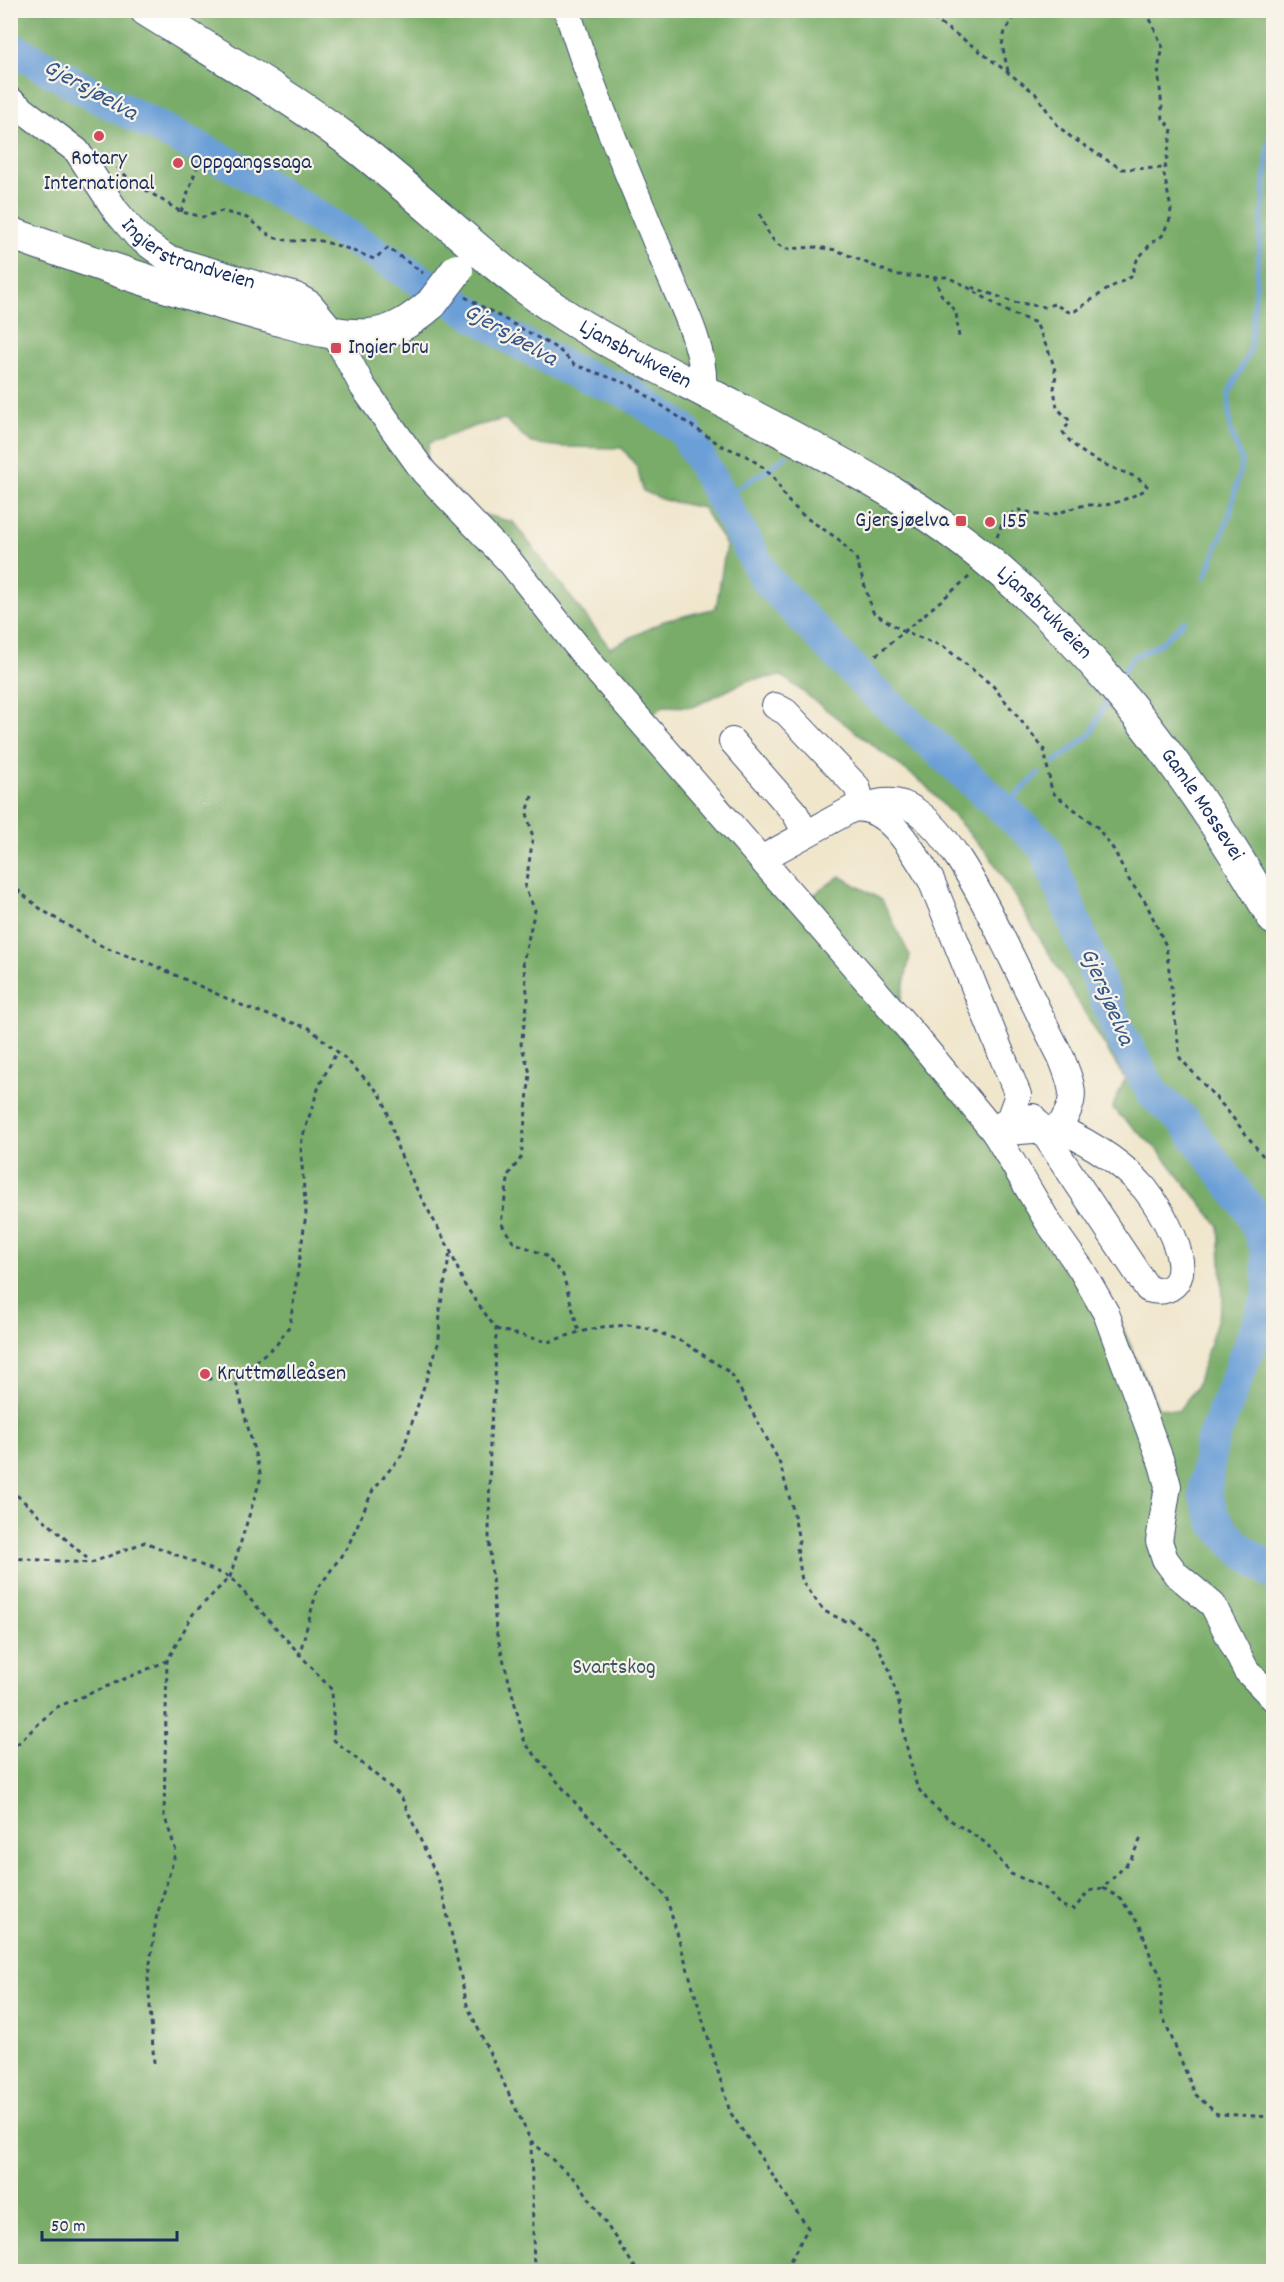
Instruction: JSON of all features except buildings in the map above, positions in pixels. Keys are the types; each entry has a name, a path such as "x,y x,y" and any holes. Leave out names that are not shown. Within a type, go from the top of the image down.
{"main road":[{"name":"Ljansbrukveien","path":"146,10 260,81 345,138 466,259 535,295 569,318 891,492 988,561 1056,621 1123,696"},
{"name":"Ingierstrandveien","path":"10,233 128,275 217,303 334,333 370,335 406,324 432,303 466,259"},
{"name":"Gamle Mossevei","path":"1123,696 1205,807 1274,919"}],"street":[{"path":"567,10 605,118 695,341 704,377 702,390"},
{"name":"Ingierstrandveien","path":"10,100 77,151 116,211 145,242 168,258 296,296 310,304 334,333"},
{"path":"334,333 363,387 424,472 511,563 592,665 915,1036 995,1133 1048,1222 1081,1269 1106,1313 1168,1486 1159,1541 1165,1559 1176,1574 1213,1605 1246,1670 1274,1699"},
{"path":"775,706 786,712 842,768 857,787 863,807 883,817 897,830 913,851 930,880 1018,1095 1050,1129 1148,1289 1159,1292 1170,1288 1177,1281 1180,1254 1171,1232 1145,1190 1119,1164 1082,1139 1050,1129 995,1133"},
{"path":"732,741 795,813 806,834"},
{"path":"761,859 852,808 886,801 902,804 920,813 954,853 978,891 1061,1057 1073,1098 1068,1115 1050,1129"},
{"path":"995,1133 1010,1118 1018,1095"}],"path":[{"path":"440,10 448,14 452,13 452,10"},
{"path":"917,10 1009,72 1035,93 1058,126 1110,162 1122,169 1165,168"},
{"path":"1009,72 1002,45 1005,31 1019,10"},
{"path":"760,214 770,235 777,244 786,249 817,247 836,249 893,274 947,277 1013,302 1045,307 1054,304 1069,312 1076,311 1111,287 1131,277 1137,260 1152,243 1162,236 1170,219 1172,209 1165,168 1172,129 1163,119 1158,68 1164,48 1146,10"},
{"path":"108,158 130,180 181,212 204,218 222,211 247,218 272,237 290,241 317,240 374,258 387,248"},
{"path":"181,212 196,167"},
{"path":"934,276 941,294 956,312 959,338"},
{"path":"876,655 988,561 995,549 1002,523 1017,510 1040,515 1062,513 1080,506 1104,505 1135,495 1148,488 1145,482 1074,447 1063,432 1070,421 1057,408 1054,389 1056,374 1052,357 1035,323 1008,312 964,285"},
{"path":"537,336 558,349 575,365 631,385 693,428 722,446 745,455 767,470 787,500 805,517 838,539 856,558 873,612 904,632 943,646 993,686 1044,749 1052,792 1097,827 1114,850 1129,880 1146,903 1166,946 1180,1058 1226,1109 1274,1170"},
{"path":"532,796 527,813 533,838 525,888 535,910 523,962 528,999 521,1044 531,1073 521,1158 509,1174 501,1223 513,1242 545,1255 563,1275 579,1332"},
{"path":"10,884 42,910 105,948 151,964 250,1009 309,1028 380,1094 398,1149 450,1250 464,1284 496,1329 495,1385 490,1433 489,1536 495,1631 525,1743 578,1806 666,1896 730,2112 808,2228 784,2271"},
{"path":"207,1379 235,1378 277,1344 290,1325 306,1214 302,1139 319,1086 336,1051"},
{"path":"299,1656 317,1590 348,1546 373,1490 401,1456 439,1341 440,1310 450,1250"},
{"path":"496,1329 548,1342 579,1332 628,1325 644,1328 683,1342 731,1373 779,1461 799,1541 797,1547 802,1581 824,1611 847,1622 850,1620 874,1638 889,1669 900,1707 906,1744 917,1787 930,1803 950,1820 986,1843 1011,1874 1044,1887 1062,1906 1074,1910 1089,1892 1103,1887 1130,1861 1142,1836"},
{"path":"154,2063 148,1978 156,1919 176,1851 164,1815 167,1661 193,1614 230,1577 261,1477 235,1378"},
{"path":"10,1489 91,1563"},
{"path":"10,1558 91,1563 145,1542 230,1577 332,1690 334,1740 401,1796 441,1886 467,2006 531,2141 579,2183 638,2271"},
{"path":"10,1751 55,1708 167,1661"},
{"path":"1103,1887 1120,1898 1140,1926 1153,1963 1161,1975 1161,2012 1195,2094 1217,2114 1274,2117"},
{"path":"531,2141 534,2271"}],"green space":[{"name":"Svartskog","path":"11,11 1273,11 1273,2271 11,2271","holes":["505,419 531,443 562,447 622,448 637,467 643,491 664,500 703,508 726,545 716,608 664,621 610,648 513,522 481,514 426,462 429,443 476,426","782,676 924,784 990,856 1125,1079 1112,1108 1159,1151 1219,1226 1223,1301 1196,1388 1178,1411 1158,1407 1117,1315 900,1004 910,956 882,900 840,876 809,898 647,719 664,706 693,707 749,680"]}],"waterway":[{"name":"Gjersjøelva","path":"10,47 96,96 238,168 509,337 572,371 631,394 684,430 766,579 868,686 1044,846 1121,1036 1154,1095 1183,1120 1250,1210 1266,1247 1270,1293 1210,1447 1205,1495 1215,1521 1237,1546 1274,1574"},
{"path":"1205,577 1229,517 1242,461 1230,429 1229,392 1250,351 1271,117"},
{"path":"722,498 786,456"},
{"path":"1123,672 1132,658 1163,642 1184,621"},
{"path":"1055,762 1091,734 1106,701"},
{"path":"1003,809 1039,773"}],"place":[{"name":"Rotary International","path":"99,136"},
{"name":"Oppgangssaga","path":"178,163"},
{"name":"Ingier bru","path":"336,348"},
{"name":"Gjersjøelva","path":"961,521"},
{"name":"155","path":"990,522"},
{"name":"Kruttmølleåsen","path":"205,1374"}]}
